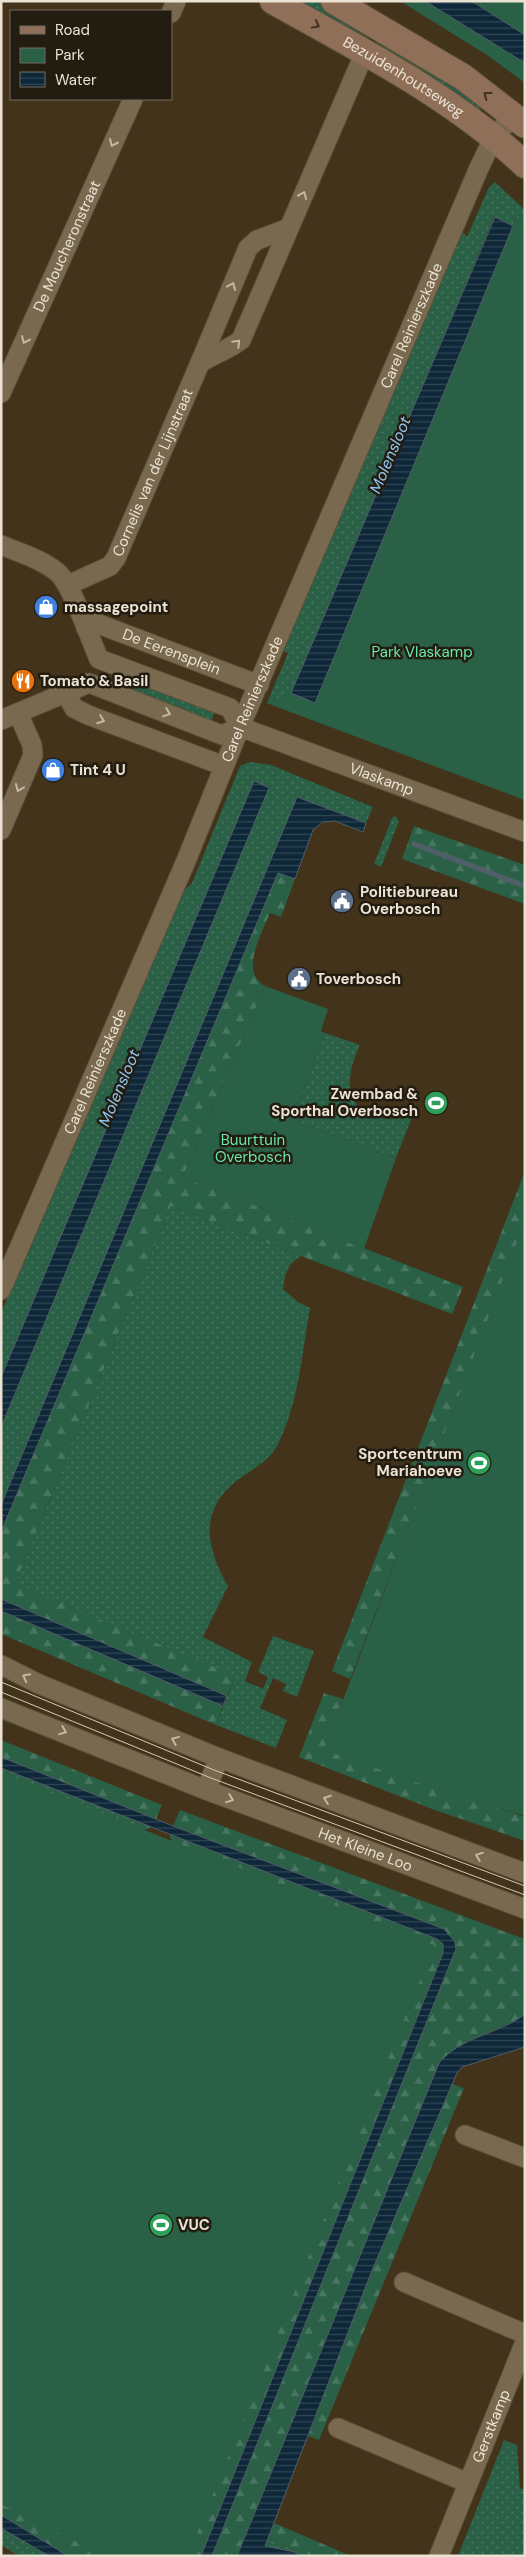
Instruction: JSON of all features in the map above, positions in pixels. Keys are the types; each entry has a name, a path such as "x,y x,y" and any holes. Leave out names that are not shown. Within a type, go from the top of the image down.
{"main road":[{"name":"Bezuidenhoutseweg","path":"273,1 365,52 467,116 525,165"},
{"name":"Bezuidenhoutseweg","path":"334,1 462,77 520,120"}],"street":[{"path":"200,363 214,354 230,349 241,340 365,52"},
{"name":"De Moucheronstraat","path":"1,393 133,100"},
{"name":"Carel Reinierszkade","path":"1,1290 186,862 240,727 494,137 520,120"},
{"name":"Cornelis van der Lijnstraat","path":"68,585 110,566 116,558 248,248 257,240 289,228"},
{"path":"1,546 40,561 59,573 68,585 99,659 89,683"},
{"name":"De Eerensplein","path":"86,628 96,624 259,685"},
{"name":"De Eerensplein","path":"99,659 230,708 240,727"},
{"path":"1,830 32,755 32,745 10,717 65,692 89,683 222,735 240,727"},
{"path":"65,692 74,708 88,715 224,766"},
{"name":"Vlaskamp","path":"240,727 525,832"},
{"path":"1,1665 39,1684 219,1758 525,1873"},
{"name":"Het Kleine Loo","path":"1,1708 206,1790 525,1909"},
{"path":"206,1790 219,1758"},
{"path":"465,2135 525,2158"},
{"path":"404,2282 525,2334"},
{"name":"Gerstkamp","path":"439,2556 525,2342"},
{"name":"Gerstkamp","path":"338,2428 468,2483"}],"green space":[{"path":"293,1 318,1 370,32 364,43"},
{"path":"400,1 525,1 525,83 487,55"},
{"path":"379,37 485,103 478,113 373,49"},
{"path":"495,182 525,210 525,222 515,217 513,226 494,217 394,454 525,800 267,703 288,653 282,651 460,229 467,237 489,187"},
{"name":"Park Vlaskamp","path":"495,217 513,226 515,217 525,222 525,800 267,703 291,693"},
{"path":"137,679 216,709 210,724 132,695"},
{"path":"250,762 271,765 373,807 366,823 297,798 1,1505 1,1427 268,787 254,782 1,1377 1,1313 179,896 192,883 240,766"},
{"path":"395,816 399,821 381,867 374,864 392,818"},
{"path":"414,826 525,865 525,904 402,859"},
{"path":"278,872 295,879 281,917 270,913 258,941 253,962 254,972 257,980 265,986 183,1177 463,1287 452,1314 171,1206 15,1584 236,1676 227,1696 1,1599 1,1532"},
{"name":"Buurttuin Overbosch","path":"265,986 328,1009 321,1031 325,1033 294,1115 302,1124 396,1158 364,1249 183,1177"},
{"path":"325,1033 360,1045 350,1078 351,1092 356,1103 365,1112 377,1117 393,1119 412,1117 396,1158 302,1124 294,1115"},
{"path":"525,1171 525,1227 350,1679 332,1671"},
{"path":"171,1206 301,1256 293,1262 288,1270 283,1289 298,1302 310,1308 302,1360 291,1411 275,1450 262,1463 228,1489 218,1501 212,1514 210,1527 214,1555 228,1586 203,1637 252,1662 245,1681 263,1689 268,1677 258,1672 273,1636 314,1651 297,1697 283,1691 286,1684 273,1678 260,1708 287,1720 276,1748 216,1725 235,1678 15,1584"},
{"name":"Sportcentrum Mariahoeve","path":"525,1221 525,1816 447,1793 324,1750"},
{"path":"1,1611 223,1706 216,1725 1,1634"},
{"path":"324,1693 343,1699 325,1750 525,1817 525,1841 432,1809 299,1757"},
{"path":"1,1740 162,1805 156,1819 1,1757"},
{"path":"1,1768 153,1827 141,1831 1,1784"},
{"name":"VUC","path":"1,1773 434,1945 188,2556 105,2556 1,2504"},
{"path":"180,1810 525,1939 525,2014 517,2020 466,2042 439,2063 237,2556 212,2556 456,1949 454,1942 444,1929 173,1826"},
{"path":"169,1834 437,1939 443,1944 443,1952 201,2556 183,2556 176,1853"},
{"path":"452,2084 464,2088 319,2440 308,2436 373,2268"},
{"path":"504,2440 517,2445 520,2489 525,2489 525,2556 458,2556"},
{"path":"1,2499 139,2556 68,2556 1,2515"},
{"path":"274,2523 351,2556 309,2556 268,2538"},
{"path":"1,2527 49,2556 19,2556 1,2545"},
{"path":"268,2538 309,2556 293,2554 265,2546"}],"water":[{"path":"425,1 471,1 478,5 525,35 525,63"},
{"path":"495,217 513,226 315,703 291,693"},
{"path":"254,781 269,788 1,1427 1,1377"},
{"path":"297,797 366,823 363,832 335,821 323,822 313,830 295,879 278,873 1,1532 1,1505"},
{"path":"1,1599 227,1696 223,1706 1,1611"},
{"path":"1,1757 173,1826 444,1929 455,1942 456,1949 212,2556 201,2556 443,1953 443,1944 437,1939 1,1768"},
{"path":"525,2014 525,2047 462,2067 457,2073 373,2268 265,2546 295,2552 301,2556 237,2556 439,2063 458,2047 503,2027"},
{"path":"1,2515 68,2556 49,2556 1,2528"}],"waterway":[{"path":"414,844 525,886"}],"tram line":[{"path":"1,1682 214,1770 525,1886"},
{"path":"1,1692 211,1778 525,1895"}],"place":[{"name":"massagepoint","path":"46,607"},
{"name":"Tomato & Basil","path":"23,681"},
{"name":"Tint 4 U","path":"53,770"},
{"name":"Politiebureau Overbosch","path":"342,901"},
{"name":"Toverbosch","path":"299,979"},
{"name":"Zwembad & Sporthal Overbosch","path":"436,1103"},
{"name":"Sportcentrum Mariahoeve","path":"479,1463"},
{"name":"VUC","path":"161,2225"}],"water label":[{"name":"Molensloot","path":"390,455"},
{"name":"Molensloot","path":"119,1088"}]}
